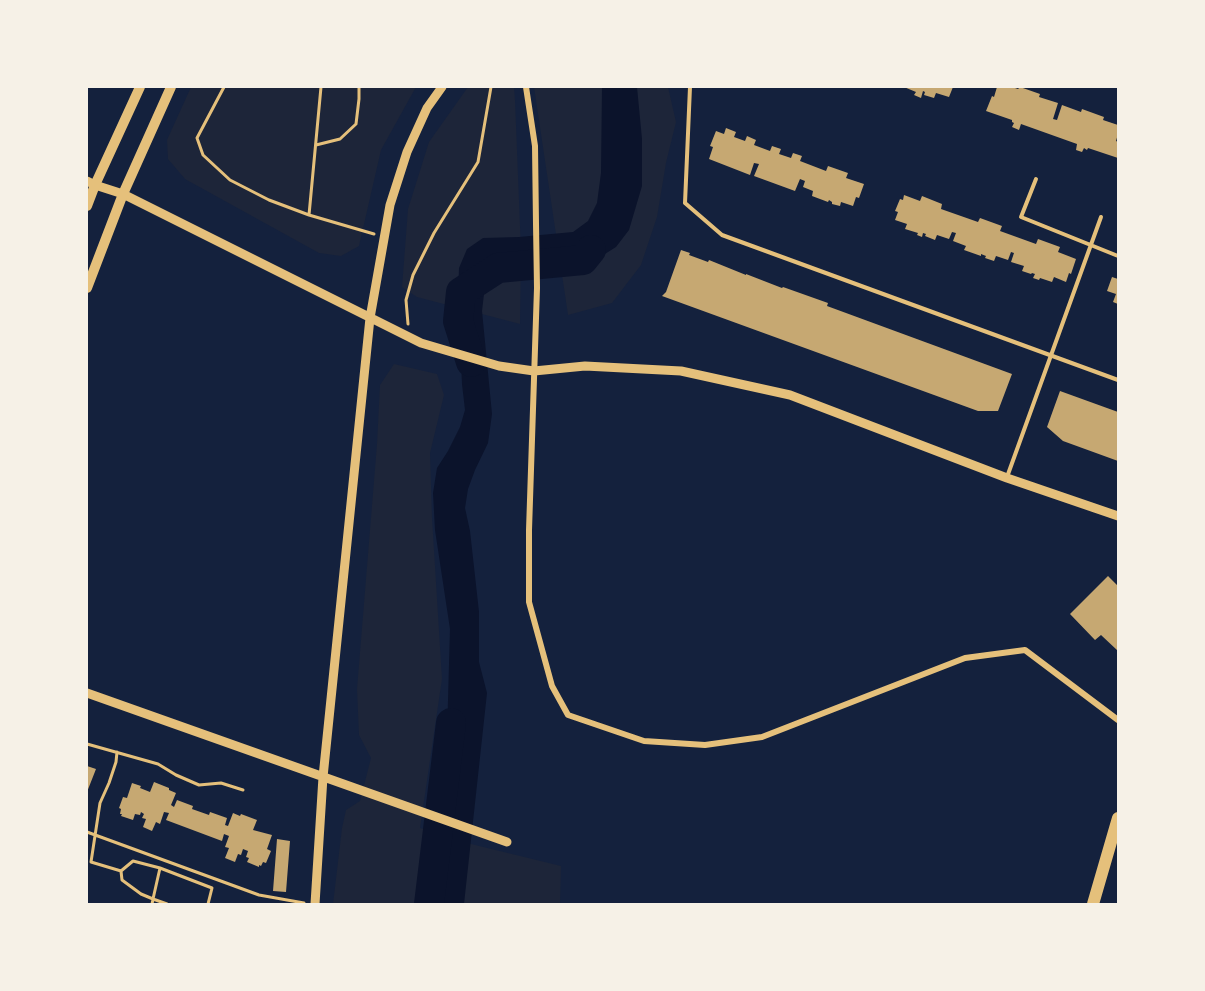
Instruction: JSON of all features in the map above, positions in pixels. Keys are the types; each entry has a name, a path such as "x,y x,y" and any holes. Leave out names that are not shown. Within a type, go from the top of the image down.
{"main road":[{"path":"87,206 91,183 140,87"},
{"path":"87,288 123,194 171,87"},
{"path":"1093,904 1118,818"}],"street":[{"path":"314,904 322,777 370,318 390,205 407,152 427,108 442,87"},
{"path":"526,87 535,146 537,288 529,530 530,602 552,686 568,716 644,741 705,745 762,737 965,658 1025,650 1118,720"},
{"path":"91,183 123,194 421,343 500,366 534,371 585,366 681,371 790,395 1007,478 1118,516"},
{"path":"87,693 507,842"}],"lane":[{"path":"690,87 686,203 722,235 1118,380"},
{"path":"1036,179 1022,217 1118,256"},
{"path":"1007,478 1101,217"}],"path":[{"path":"224,87 197,138 203,155 230,180 269,200 309,215 384,237"},
{"path":"309,215 321,87"},
{"path":"316,145 340,139 356,124 359,87"},
{"path":"410,337 406,300 413,275 434,233 478,162 491,87"},
{"path":"87,744 158,764 176,775 199,784 221,783 243,790"},
{"path":"117,753 109,783 100,803 89,862 121,871"},
{"path":"87,832 259,895 314,904"},
{"path":"121,871 133,861 160,867 212,888 208,904"},
{"path":"152,904 160,867"},
{"path":"121,871 122,880 141,894 167,904"}],"shaded area":[{"path":"191,87 416,87 381,150 359,246 341,256 319,253 185,179 168,159 167,140"},
{"path":"468,87 514,87 521,251 520,324 417,297 402,287 408,209 429,142"},
{"path":"534,87 668,87 676,122 657,217 641,265 612,303 568,315"},
{"path":"602,87 637,87 642,139 642,186 629,230 616,247 597,259 581,263 514,263 495,277 484,294 482,311 492,414 488,443 468,489 465,508 470,531 479,612 479,662 487,693 464,904 431,904 446,771 450,629 435,530 433,493 437,468 460,427 465,410 458,297 459,268 467,249 483,238 573,232 588,221 597,203 601,173"},
{"path":"394,364 437,374 444,395 430,453 442,679 420,828 471,844 561,866 560,904 333,904 346,810 360,801 371,758 359,735 357,689 380,385"}],"building":[{"path":"904,87 953,87 949,97 936,93 934,98 924,95 923,91 921,98 914,95 916,92"},
{"path":"997,87 1018,89 1020,87 1040,94 1039,97 1058,103 1053,119 1057,120 1062,105 1081,112 1082,109 1118,125 1116,141 1118,142 1118,158 1088,148 1087,150 1084,148 1082,152 1076,150 1077,144 1021,124 1019,130 1012,127 1014,123 1012,120 986,111"},
{"path":"726,128 736,132 734,137 745,141 747,136 756,140 754,145 770,151 772,146 781,149 779,154 791,158 793,153 802,156 800,161 826,171 828,166 848,173 846,178 864,184 859,198 856,197 853,206 841,202 840,206 832,204 829,200 828,202 812,196 813,191 803,187 805,181 800,179 795,191 754,176 759,164 754,163 750,175 709,159 713,147 710,146 716,131 724,134"},
{"path":"904,195 920,201 922,196 942,204 941,209 978,222 980,218 1002,226 1000,231 1036,244 1038,239 1060,247 1058,252 1076,259 1071,274 1069,273 1066,282 1054,277 1052,282 1040,278 1039,280 1033,278 1035,274 1022,271 1024,266 1011,262 1014,253 1011,252 1008,260 996,256 994,261 981,254 981,256 964,250 966,246 953,241 956,233 952,232 949,239 937,235 935,240 923,233 922,237 917,235 918,233 905,229 907,224 895,220 898,212 895,211"},
{"path":"681,250 708,262 709,260 828,303 827,306 1012,374 998,411 978,411 662,296 666,292"},
{"path":"1112,277 1118,279 1118,304 1113,302 1116,294 1107,291"},
{"path":"1060,391 1118,412 1118,461 1063,441 1047,427"},
{"path":"1108,576 1118,586 1118,651 1101,635 1095,640 1070,614"},
{"path":"87,766 96,769 87,792"},
{"path":"154,782 176,793 171,805 174,807 177,800 193,806 192,809 227,818 225,825 228,826 233,813 257,820 253,830 272,835 267,849 271,851 266,863 263,862 259,867 247,862 248,851 243,849 235,862 225,858 229,848 225,847 229,836 224,834 222,841 166,820 169,813 164,812 160,824 156,822 152,831 143,827 146,819 142,818 144,814 141,812 140,815 135,814 133,820 121,816 119,808 123,797 127,798 132,783 150,792"},
{"path":"277,839 290,841 286,892 273,891"}],"waterway":[{"path":"471,362 458,321 461,292 498,268 583,260 591,250"},
{"path":"429,904 451,723"}]}
